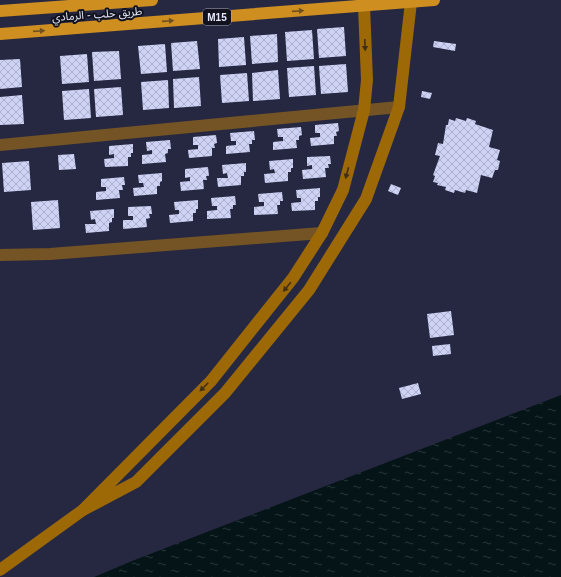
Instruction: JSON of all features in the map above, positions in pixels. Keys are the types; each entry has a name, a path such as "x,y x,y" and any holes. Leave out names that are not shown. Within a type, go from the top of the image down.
{"highway":[{"name":"طريق حلب - الرمادي","path":"0,11 152,0"},
{"name":"طريق حلب - الرمادي","path":"0,34 434,0"}],"street":[{"path":"0,570 84,510 136,482 225,394 309,290 366,199 399,107 411,2"},
{"path":"84,510 211,381 293,278 322,232 342,190 364,110 367,80 364,6"},
{"path":"0,145 399,107"},
{"path":"0,255 50,254 322,232"}],"water":[{"path":"561,395 561,577 94,577 137,559"}],"building":[{"path":"344,27 346,56 319,58 317,29"},
{"path":"312,30 314,59 287,61 285,32"},
{"path":"277,34 278,62 252,64 250,36"},
{"path":"244,37 246,65 219,67 218,39"},
{"path":"197,41 200,69 173,71 171,43"},
{"path":"434,41 456,44 455,51 433,47"},
{"path":"165,44 167,72 141,74 138,46"},
{"path":"119,51 121,79 94,81 92,52"},
{"path":"87,54 89,82 62,84 60,56"},
{"path":"20,59 22,87 0,89 0,60"},
{"path":"346,64 348,92 321,94 319,66"},
{"path":"314,66 316,95 289,97 287,68"},
{"path":"278,70 280,99 253,101 252,73"},
{"path":"247,73 249,101 222,103 220,75"},
{"path":"199,77 201,106 174,108 173,79"},
{"path":"168,80 169,108 143,110 141,82"},
{"path":"121,87 123,115 96,117 94,89"},
{"path":"89,89 91,118 64,120 62,91"},
{"path":"422,91 432,93 430,99 421,97"},
{"path":"22,95 24,124 0,125 0,97"},
{"path":"456,118 466,121 467,118 476,121 475,124 493,130 489,147 500,150 497,160 500,161 498,170 495,170 492,178 481,175 477,193 466,190 465,193 455,190 454,193 445,190 446,187 437,185 438,183 433,182 435,176 433,175 440,156 435,155 438,143 443,144 446,125 448,125 449,119 455,121"},
{"path":"338,123 339,131 336,132 337,136 334,136 334,144 311,146 310,138 320,137 320,133 315,133 315,125"},
{"path":"301,127 302,135 299,136 299,140 296,140 297,148 273,150 273,142 283,141 283,137 278,137 277,129"},
{"path":"254,131 255,140 252,140 252,144 249,144 250,152 226,154 226,146 236,145 236,141 231,141 230,133"},
{"path":"216,135 217,143 214,144 215,148 212,148 212,156 189,158 188,150 198,149 198,145 193,145 193,137"},
{"path":"170,140 171,149 168,149 168,153 165,154 166,162 142,164 142,155 152,154 152,150 147,151 146,142"},
{"path":"133,144 133,153 131,153 131,157 128,157 128,166 105,167 104,159 114,158 114,154 109,155 109,146"},
{"path":"74,154 76,169 59,170 58,155"},
{"path":"330,156 331,164 328,164 329,168 325,168 326,177 303,179 302,170 312,169 312,165 307,166 307,157"},
{"path":"293,159 293,168 291,168 291,172 288,172 288,181 265,183 264,174 275,173 274,169 270,170 269,161"},
{"path":"29,161 31,190 4,192 2,163"},
{"path":"246,163 246,172 244,172 244,176 241,176 241,185 218,187 217,178 228,178 227,173 223,174 222,165"},
{"path":"208,167 209,176 206,176 207,180 203,180 204,189 181,191 180,182 190,181 190,177 185,178 185,169"},
{"path":"162,173 162,181 160,182 160,186 157,186 157,194 134,196 133,188 144,187 143,183 139,183 138,175"},
{"path":"124,177 125,185 122,185 123,190 119,190 120,198 96,200 96,192 106,191 106,187 101,187 101,179"},
{"path":"391,184 401,188 398,195 388,191"},
{"path":"320,188 320,197 318,197 318,201 315,201 315,210 292,211 291,203 301,202 301,198 297,198 296,190"},
{"path":"282,192 283,201 280,201 280,205 277,205 278,214 254,215 254,207 264,206 264,202 259,202 258,194"},
{"path":"235,196 236,205 233,205 233,209 230,209 231,218 207,219 207,211 217,210 217,206 212,206 211,198"},
{"path":"58,200 60,228 33,230 31,202"},
{"path":"198,200 198,209 196,209 196,213 193,213 193,221 170,223 169,215 179,214 179,210 175,210 174,202"},
{"path":"151,206 152,214 149,214 150,218 146,219 147,227 123,229 123,220 133,220 133,216 128,216 128,207"},
{"path":"114,209 114,218 112,218 112,222 109,223 109,231 86,233 85,224 96,224 95,219 91,220 90,211"},
{"path":"451,311 454,335 430,338 427,314"},
{"path":"450,344 451,354 433,356 432,346"},
{"path":"418,383 421,394 402,399 399,388"}]}
